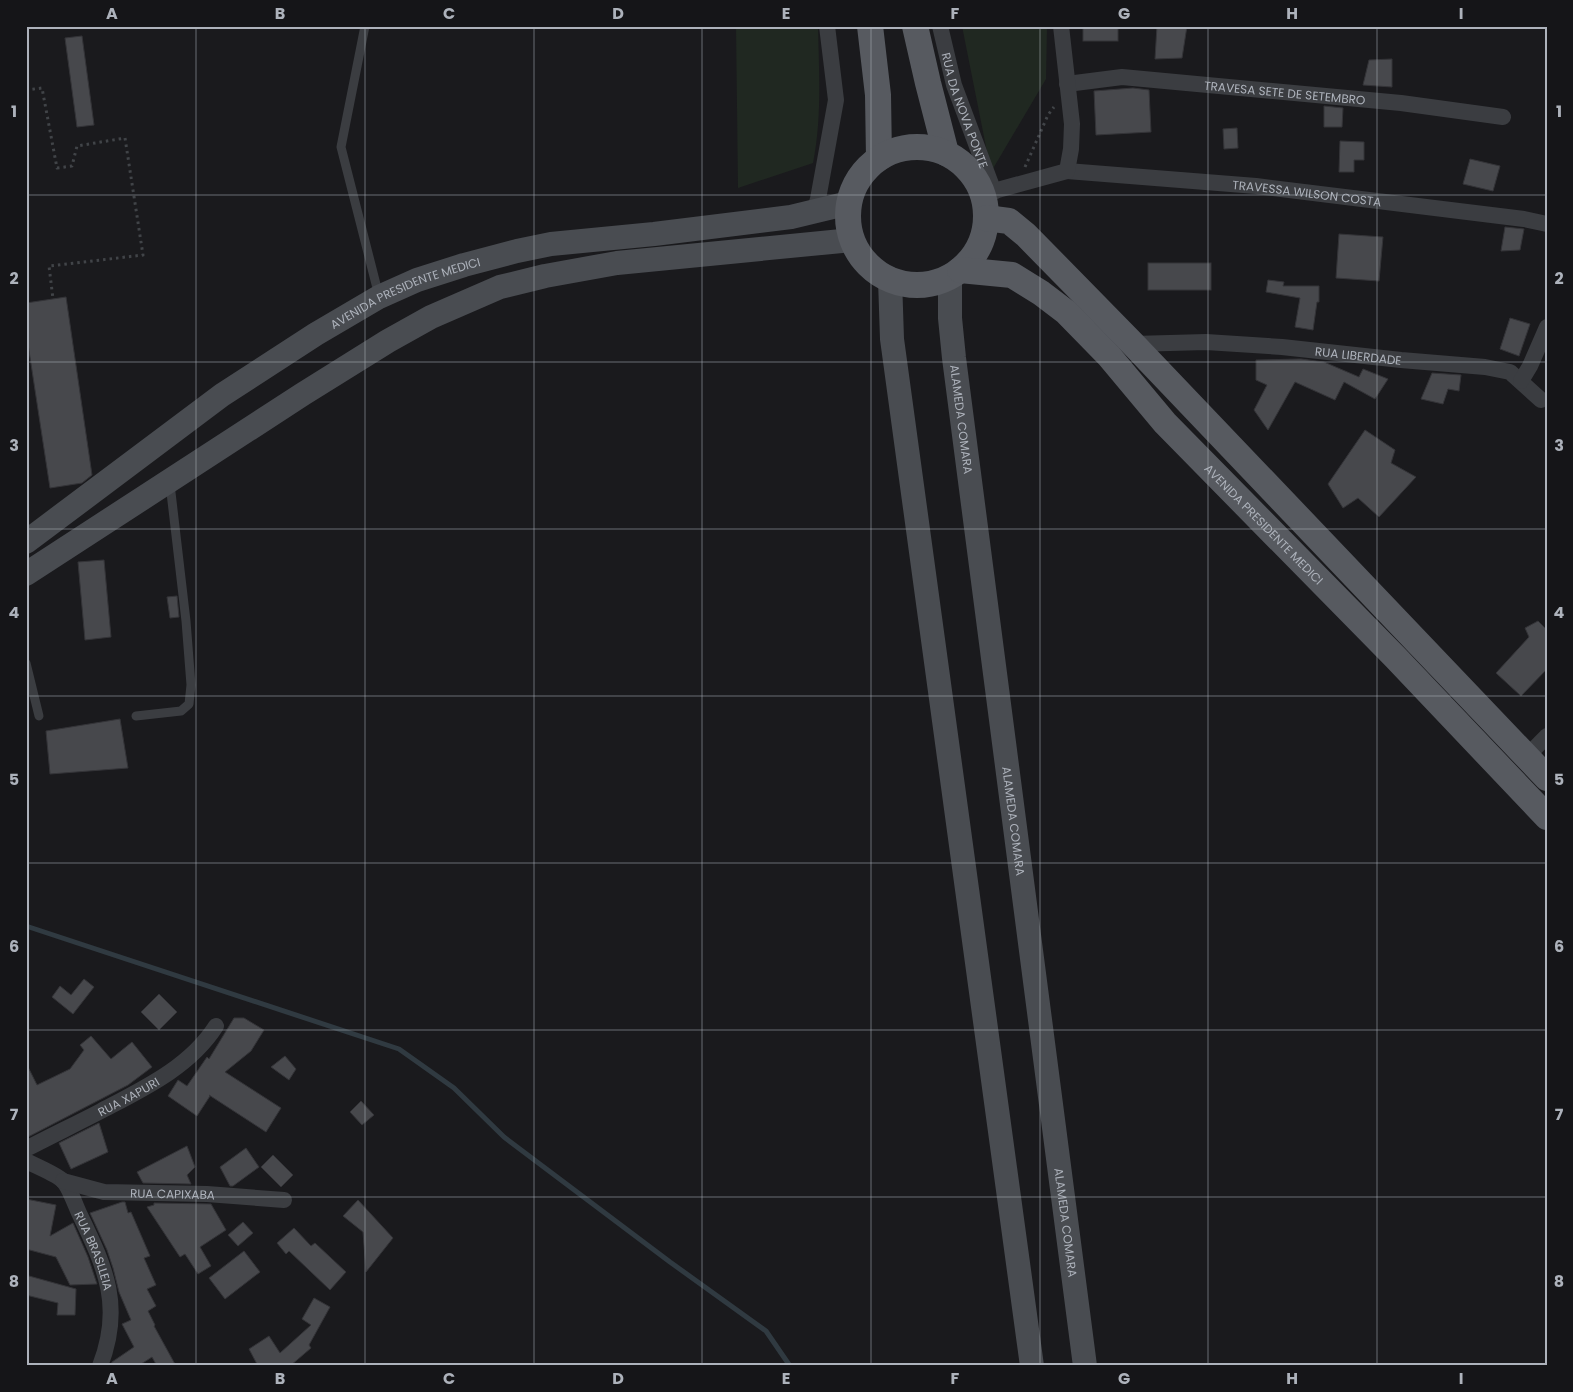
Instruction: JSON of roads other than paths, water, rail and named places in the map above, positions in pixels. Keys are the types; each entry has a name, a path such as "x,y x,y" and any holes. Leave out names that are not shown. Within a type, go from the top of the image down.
{"main road":[{"path":"870,26 878,96 879,158"},
{"path":"915,26 946,153"},
{"path":"988,201 981,241 968,262 955,273 930,283 909,284 890,279 874,269 860,255 852,240 848,222 849,203 855,186 865,170 879,158 900,149 924,147 946,153 966,166 976,179 988,201 1026,235 1133,344 1547,778"},
{"name":"AVENIDA PRESIDENTE MEDICI","path":"955,273 1012,275 1041,293 1066,312 1109,356 1166,423 1388,650 1547,817"}],"street":[{"path":"814,212 836,100 827,26"},
{"name":"RUA DA NOVA PONTE","path":"940,26 954,85 988,201"},
{"path":"988,201 1017,185 1066,171 1071,149 1072,124 1061,26"},
{"name":"TRAVESA SETE DE SETEMBRO","path":"1068,89 1122,78 1401,103 1503,117"},
{"name":"TRAVESSA WILSON COSTA","path":"1066,171 1256,186 1524,219 1547,224"},
{"name":"AVENIDA PRESIDENTE MEDICI","path":"26,542 222,396 316,334 380,297 417,280 464,265 551,244 654,234 791,217 849,203"},
{"path":"26,574 388,341 431,317 500,287 545,276 617,263 852,240"},
{"name":"ALAMEDA COMARA","path":"955,273 950,318 954,358 1085,1366"},
{"path":"890,279 893,348 1032,1366"},
{"path":"1520,381 1530,366 1547,327"},
{"name":"RUA LIBERDADE","path":"1133,344 1206,342 1282,347 1485,367 1510,372 1540,400"},
{"path":"1526,757 1547,736"},
{"name":"RUA XAPURI","path":"26,1149 146,1088 198,1050 216,1026"},
{"path":"26,1160 63,1180"},
{"name":"RUA CAPIXABA","path":"63,1180 104,1192 207,1194 284,1200"},
{"name":"RUA BRASLLEIA","path":"63,1180 95,1247 108,1285 112,1310 107,1348 100,1366"}],"lane":[{"path":"365,26 341,147 380,297"},
{"path":"136,716 181,711 189,704 191,685 186,621 169,481"},
{"path":"26,663 39,716"}],"waterway":[{"path":"26,926 399,1049 454,1088 504,1137 670,1262 766,1331 790,1366"}]}
